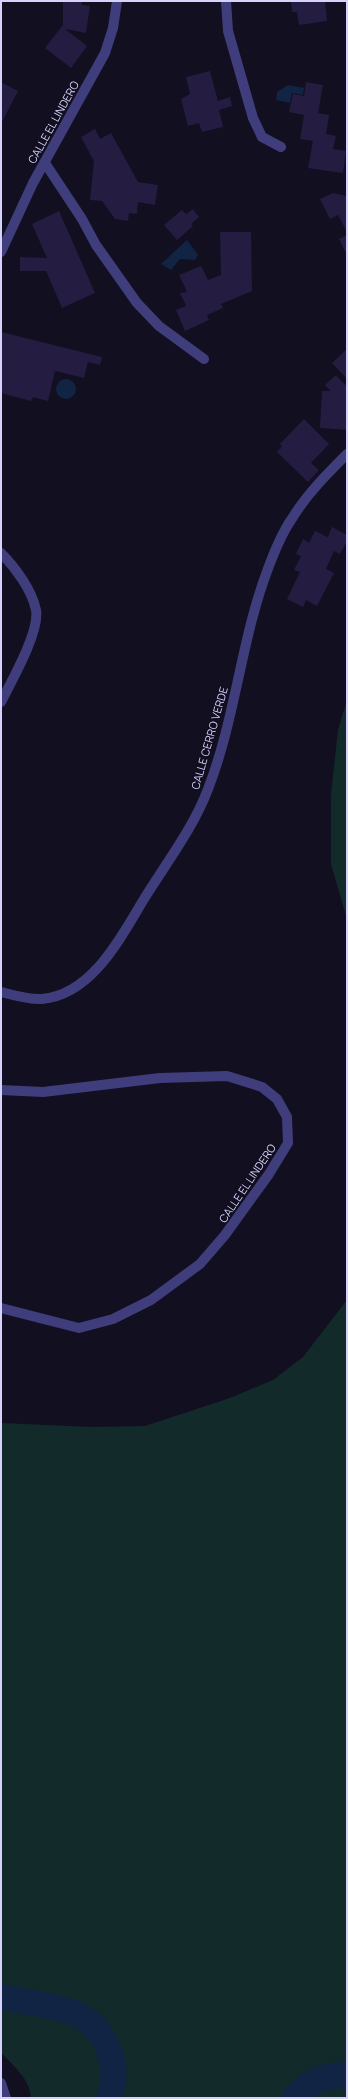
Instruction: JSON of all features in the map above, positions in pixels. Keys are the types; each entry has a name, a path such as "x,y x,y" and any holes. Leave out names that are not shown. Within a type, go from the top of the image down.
{"street":[{"name":"CALLE EL LINDERO","path":"1,252 33,183 45,163 67,119 105,53 117,1"},
{"path":"226,1 228,31 253,118 262,137 281,147"},
{"path":"45,163 82,218 96,245 137,303 159,326 204,359"},
{"name":"CALLE CERRO VERDE","path":"1,992 40,1000 63,995 83,981 103,960 127,926 158,875 190,829 208,790 223,742 250,626 269,566 292,517 347,454"},
{"path":"1,553 29,590 36,611 32,636 1,702"},
{"name":"CALLE EL LINDERO","path":"1,1090 43,1092 160,1078 227,1076 262,1087 277,1099 287,1117 288,1143 265,1180 226,1235 206,1258 151,1300 113,1319 79,1328 1,1308"},
{"path":"1,2083 6,2098"}],"green space":[{"path":"347,700 347,919 331,864 331,794 338,730"},
{"path":"347,1300 347,2098 31,2098 28,2085 20,2073 1,2053 1,1423 91,1427 145,1426 230,1398 273,1380 303,1357"}],"water":[{"path":"288,85 304,88 303,95 292,93 290,103 276,100 277,92"},
{"path":"187,240 198,255 195,260 180,259 171,270 161,264"},
{"path":"66,379 73,382 76,389 73,396 66,399 59,396 56,389 59,382"}],"building":[{"path":"63,1 82,1 82,5 90,6 86,33 65,29 87,46 71,68 45,48 63,25"},
{"path":"291,1 325,1 327,21 299,25 297,12 292,12"},
{"path":"210,71 218,101 230,97 232,106 219,110 223,127 202,132 199,123 188,126 181,99 190,94 186,77"},
{"path":"1,82 18,91 1,124"},
{"path":"306,82 323,85 318,113 329,115 326,134 336,136 333,149 346,151 343,173 308,168 313,141 300,139 304,115 289,112 293,94 304,96"},
{"path":"95,129 100,139 111,133 138,182 158,185 155,205 138,202 137,214 129,213 128,221 115,219 102,201 90,200 94,161 81,137"},
{"path":"333,193 347,196 347,232 338,215 330,219 320,199"},
{"path":"193,209 199,217 191,224 193,226 177,240 164,225 182,210 186,214"},
{"path":"59,211 95,293 62,308 46,271 20,271 20,257 47,258 32,224"},
{"path":"220,232 251,232 252,291 221,304 223,308 207,315 209,320 185,331 176,310 186,306 180,293 187,292 179,275 201,266 208,280 221,275"},
{"path":"347,235 347,255 339,239"},
{"path":"1,332 102,357 100,365 88,362 84,378 55,371 48,401 33,397 31,401 1,393"},
{"path":"347,349 347,379 332,363"},
{"path":"336,375 345,385 347,383 347,430 320,428 322,391 331,391 325,385"},
{"path":"304,419 329,444 311,463 319,470 308,482 277,452 282,446 280,444"},
{"path":"332,527 347,535 347,541 340,554 334,551 326,569 334,573 317,606 306,600 303,607 287,599 300,572 294,570 301,556 296,554 303,539 309,543 315,531 328,537"}],"waterway":[{"path":"1,1997 47,2005 65,2010 74,2013 95,2028 103,2038 112,2061 113,2073 109,2098"},
{"path":"295,2098 312,2083 325,2077 340,2075 347,2076"}]}
